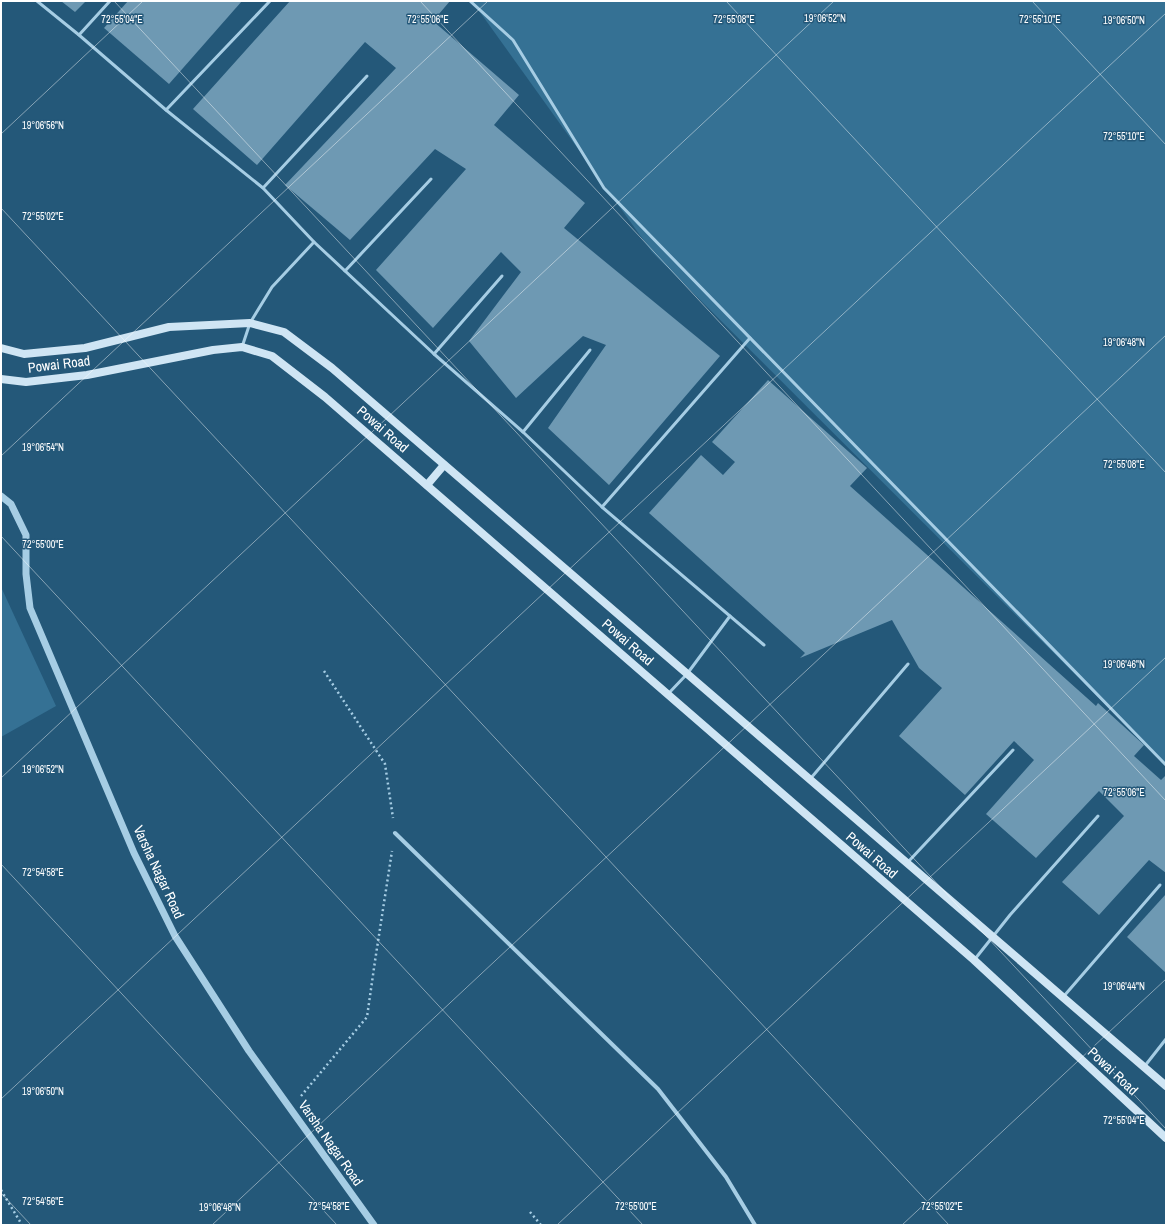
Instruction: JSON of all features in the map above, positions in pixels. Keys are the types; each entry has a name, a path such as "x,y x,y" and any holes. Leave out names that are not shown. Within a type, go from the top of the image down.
{"main road":[{"name":"Powai Road","path":"1,348 24,354 86,348 169,326 250,323 284,332 332,368 1166,1086"},
{"name":"Powai Road","path":"1,379 26,382 87,375 213,350 242,347 272,356 325,396 974,960 1166,1138"},
{"path":"427,485 444,464"}],"street":[{"name":"Varsha Nagar Road","path":"1,496 11,504 26,535 26,574 30,608 134,853 175,936 249,1051 374,1225"},
{"path":"395,833 658,1089 726,1177 755,1225"}],"lane":[{"path":"37,1 166,110 262,188 314,242 434,354 523,432 602,506 764,645"},
{"path":"79,35 110,1"},
{"path":"166,110 270,1"},
{"path":"470,1 513,40 604,188 1166,765"},
{"path":"262,188 367,76"},
{"path":"345,271 431,179"},
{"path":"242,347 250,323 272,287 314,242"},
{"path":"434,354 502,276"},
{"path":"602,506 750,338"},
{"path":"523,432 590,350"},
{"path":"668,694 687,674 730,616"},
{"path":"810,779 908,664"},
{"path":"907,863 1014,750"},
{"path":"974,960 1010,915 1098,816"},
{"path":"1063,997 1160,885"},
{"path":"1144,1067 1166,1039"}],"path":[{"path":"291,1108 367,1018 374,962 395,833 386,764 324,671"},
{"path":"1,1190 22,1225"},
{"path":"530,1212 541,1225"}],"shaded area":[{"path":"472,1 1166,1 1166,765 652,252"},
{"path":"1,587 56,706 1,737"}],"building":[{"path":"61,1 86,1 75,12"},
{"path":"128,1 242,1 169,84 104,28"},
{"path":"290,1 450,1 433,21 519,95 494,125 585,203 564,228 720,356 609,485 548,428 606,345 583,336 516,398 469,341 521,272 501,252 433,328 376,270 466,169 435,149 350,240 285,185 396,68 365,42 257,165 193,109"},
{"path":"768,380 867,468 850,486 1096,706 1098,703 1144,745 1134,756 1161,780 1166,775 1166,873 1149,860 1099,915 1062,882 1124,816 1099,791 1036,858 986,814 1034,760 1014,741 965,795 899,736 942,688 919,668 892,620 800,658 805,653 649,513 701,455 723,475 735,462 712,442"},
{"path":"1166,894 1166,973 1127,937"}]}
